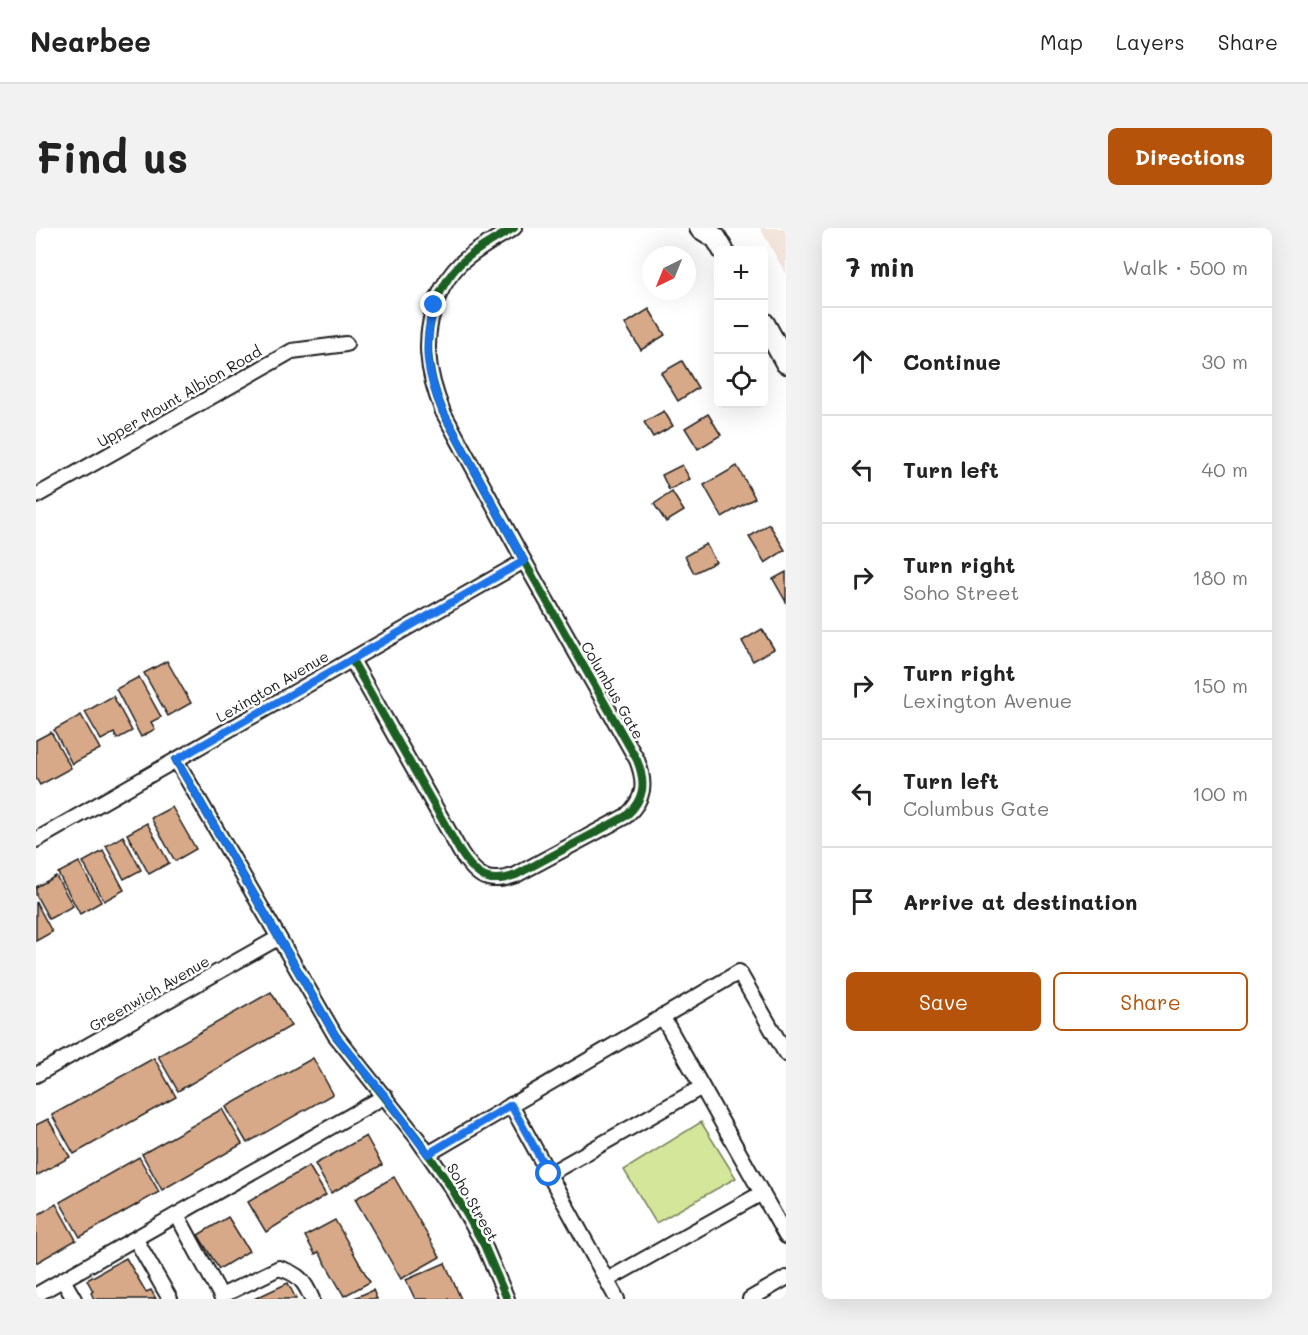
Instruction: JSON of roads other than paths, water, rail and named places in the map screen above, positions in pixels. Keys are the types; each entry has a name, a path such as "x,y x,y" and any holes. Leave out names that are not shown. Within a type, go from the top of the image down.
{"main road":[{"path":"768,330 786,363"}],"street":[{"name":"Columbus Gate","path":"352,660 461,854 478,874 489,879 501,880 516,876 626,816 639,801 644,776 638,760 524,561 443,412 434,391 429,370 426,348 428,331 434,305 444,284 458,265 514,228"},
{"name":"Upper Mount Albion Road","path":"36,496 292,351 346,344"},
{"name":"Lexington Avenue","path":"36,840 524,561"},
{"name":"Soho Street","path":"176,760 335,1035 385,1096 451,1187 484,1245 507,1299"},
{"name":"Greenwich Avenue","path":"36,1076 278,938"},
{"path":"428,1154 739,972 786,1054"},
{"path":"662,1016 786,1236"},
{"path":"549,1174 702,1087"},
{"path":"36,1295 385,1096"},
{"path":"511,1105 617,1299"},
{"path":"607,1280 762,1193"},
{"path":"177,1215 221,1298 279,1268 293,1273 306,1284 312,1299"},
{"path":"136,1240 170,1299"},
{"path":"750,1299 786,1278"},
{"path":"63,1280 74,1299"}]}
